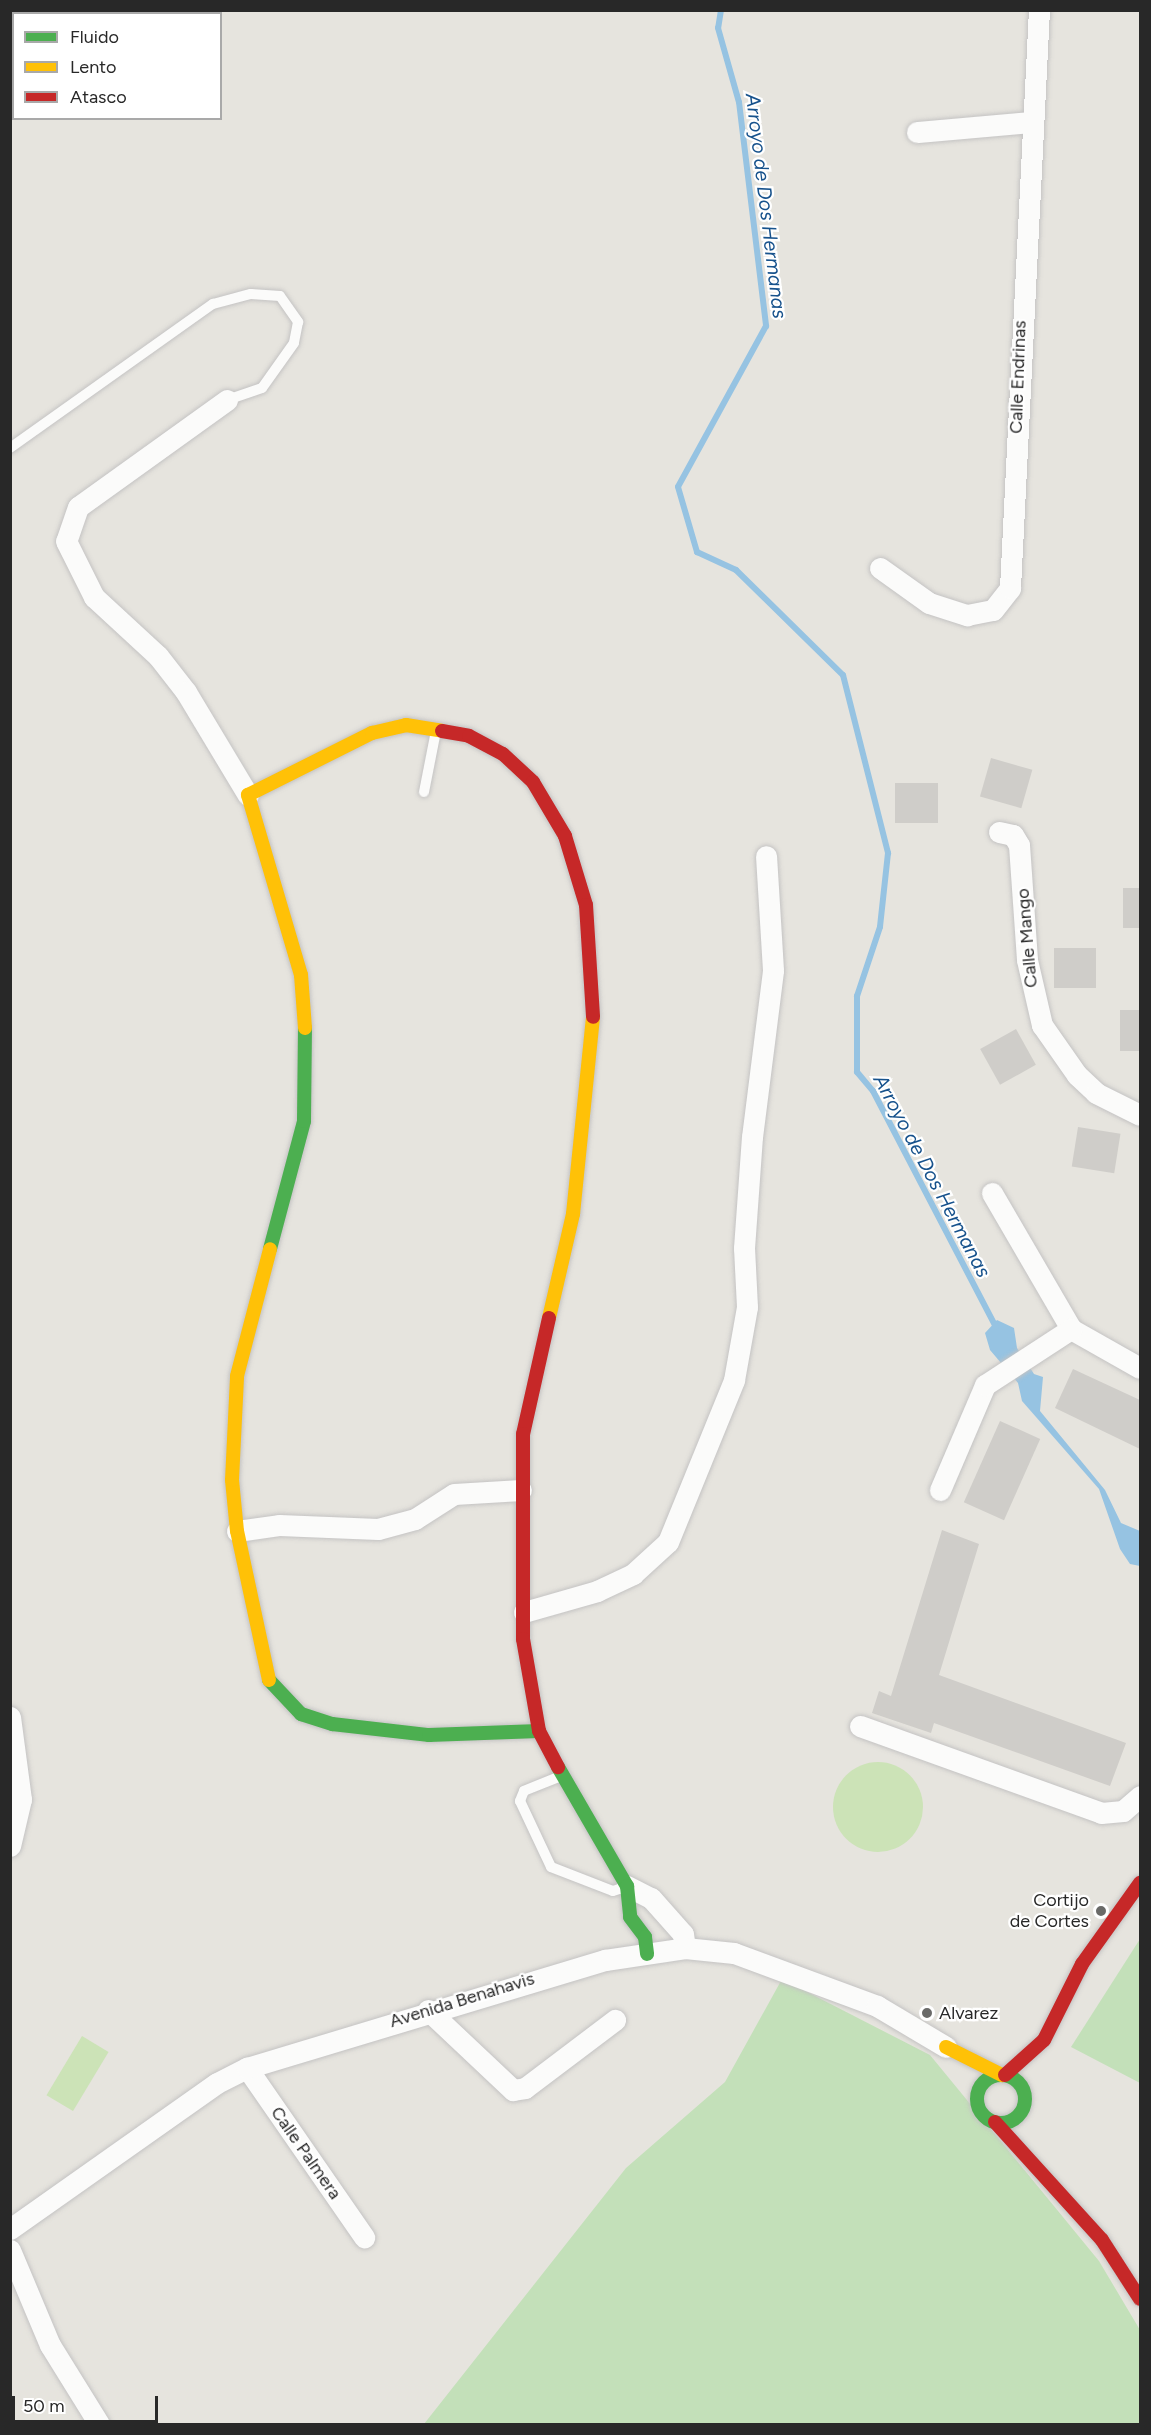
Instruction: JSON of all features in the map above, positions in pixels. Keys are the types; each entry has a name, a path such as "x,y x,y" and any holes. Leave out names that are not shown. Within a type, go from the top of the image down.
{"street":[{"name":"Calle Endrinas","path":"880,568 929,603 966,615 993,610 1010,588 1039,10"},
{"path":"917,132 1032,122"},
{"path":"227,400 78,507 66,541 94,597 158,656 186,692 248,795 301,975 306,1047 304,1121 237,1376 232,1480 237,1531 269,1682 301,1714 332,1725 429,1735 539,1731"},
{"path":"248,795 372,733 406,725 437,728 469,736 503,754 552,806 577,873 590,940 593,1052 573,1214 526,1414 521,1490 526,1669 539,1731 561,1776 627,1886 630,1917 645,1937 647,1954"},
{"name":"Calle Mango","path":"999,832 1013,836 1019,846 1030,982 1042,1025 1077,1075 1096,1093 1140,1115"},
{"path":"524,1612 606,1587 633,1574 668,1542 734,1380 747,1307 744,1248 752,1137 773,970 766,855"},
{"path":"992,1193 1071,1329 1140,1368"},
{"path":"940,1490 985,1385 1001,1370 1071,1329"},
{"path":"237,1531 279,1525 378,1529 415,1519 454,1494 521,1490"},
{"path":"10,1717 21,1799 10,1846"},
{"path":"860,1726 1101,1814 1123,1811 1140,1796"},
{"path":"1036,2162 1023,2109 1024,2093 1044,2040 1082,1964 1140,1883"},
{"path":"627,1886 651,1898 683,1934 685,1948"},
{"name":"Avenida Benahavis","path":"10,2229 217,2083 247,2068 428,2010 594,1963 685,1948 734,1953 785,1968 877,2006 946,2047 1004,2075"},
{"path":"428,2010 513,2090 525,2088 615,2019"},
{"path":"977,2097 984,2082 1004,2075 1044,2040"},
{"path":"946,2047 961,2077 977,2097 981,2112 995,2122 1020,2153 1036,2162 1102,2240 1140,2299"},
{"name":"Calle Palmera","path":"247,2068 364,2237"},
{"path":"1004,2075 1024,2093"},
{"path":"995,2122 1011,2120 1023,2109"},
{"path":"10,2250 50,2345 99,2424"}],"lane":[{"path":"10,448 213,304 252,294 280,297 298,322 294,343 262,388 227,400"},
{"path":"424,792 437,728"},
{"path":"561,1776 524,1791 519,1802 551,1868 613,1891 627,1886"}],"green space":[{"path":"878,1762 895,1765 910,1775 920,1790 923,1807 920,1824 910,1839 895,1849 878,1852 861,1849 846,1839 836,1824 833,1807 836,1790 846,1775 861,1765"},
{"path":"1140,1939 1140,2083 1071,2047"},
{"path":"782,1979 930,2055 1099,2261 1140,2330 1140,2424 424,2424 626,2168 725,2082"},
{"path":"82,2036 109,2052 73,2111 46,2095"}],"water":[{"path":"997,1320 1014,1328 1017,1348 1034,1374 1043,1377 1040,1411 1105,1490 1121,1523 1140,1531 1140,1566 1130,1564 1120,1549 1099,1489 1022,1401 1018,1383 990,1350 985,1333"}],"building":[{"path":"991,758 1032,770 1021,808 980,796"},
{"path":"895,783 938,783 938,823 895,823"},
{"path":"1123,888 1140,888 1140,928 1123,928"},
{"path":"1054,948 1096,948 1096,988 1054,988"},
{"path":"1120,1010 1140,1010 1140,1051 1120,1051"},
{"path":"1016,1029 1036,1065 1000,1085 980,1049"},
{"path":"1078,1127 1120,1134 1114,1173 1072,1167"},
{"path":"1073,1369 1140,1400 1140,1449 1055,1408"},
{"path":"1000,1421 1040,1439 1004,1520 964,1502"},
{"path":"942,1530 979,1544 939,1675 1126,1743 1110,1786 934,1723 931,1733 872,1713 879,1691 891,1696"}],"waterway":[{"name":"Arroyo de Dos Hermanas","path":"721,10 718,28 739,102 766,326 678,487 697,552 736,570 843,675 888,853 880,927 857,996 857,1072 873,1091 996,1327"}],"traffic: fast":[{"path":"270,1249 304,1121 305,1028"},
{"path":"269,1680 301,1714 332,1724 429,1735 539,1731"},
{"path":"558,1767 627,1886 630,1917 645,1937 647,1954"},
{"path":"1001,2075 1018,2082 1025,2099 1018,2116 1001,2123 984,2116 977,2099 984,2082 1001,2075"}],"traffic: slow":[{"path":"305,1028 301,975 248,795 372,733 406,725 442,731"},
{"path":"549,1318 573,1214 593,1017"},
{"path":"269,1680 237,1531 232,1480 237,1376 270,1249"},
{"path":"946,2047 1002,2075"}],"traffic: jam":[{"path":"442,731 469,736 503,754 533,782 565,836 586,905 593,1017"},
{"path":"549,1318 523,1434 523,1639 539,1731 558,1767"},
{"path":"1005,2075 1044,2040 1082,1964 1140,1883"},
{"path":"995,2122 1102,2240 1140,2299"}],"place":[{"name":"Cortijo de Cortes","path":"1101,1911"},
{"name":"Alvarez","path":"927,2013"}]}
